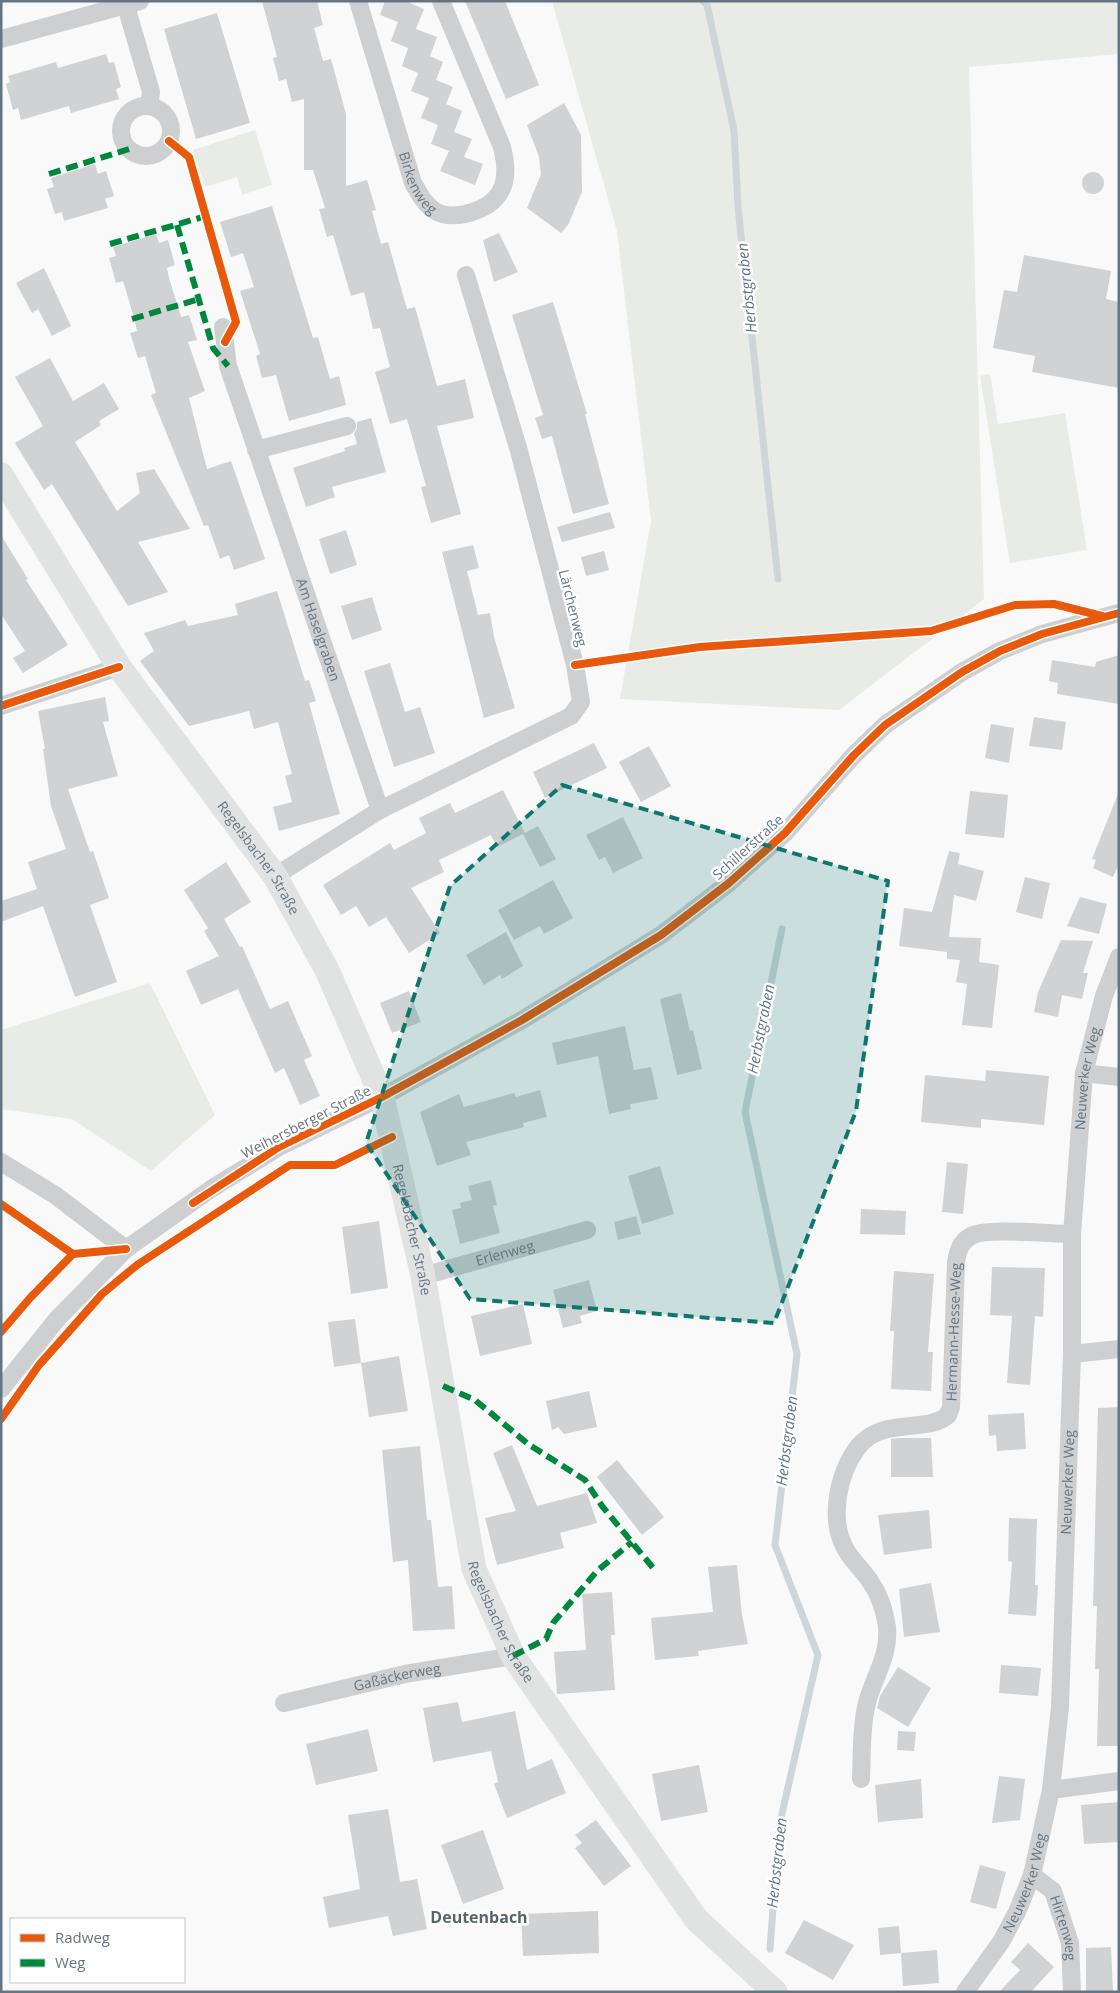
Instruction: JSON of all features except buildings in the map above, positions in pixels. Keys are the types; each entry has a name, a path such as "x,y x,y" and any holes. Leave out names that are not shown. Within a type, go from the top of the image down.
{"street":[{"name":"Birkenweg","path":"358,1 413,183 425,202 434,210 443,215 462,214 480,210 494,202 505,181 506,165 502,147 441,1"},
{"path":"1,39 133,4 151,92 149,106"},
{"name":"Lärchenweg","path":"275,876 380,810 570,716 577,711 581,702 574,665 519,451 466,275"},
{"name":"Am Haselgraben","path":"223,327 228,366 380,810"},
{"path":"256,450 347,426"},
{"name":"Regelsbacher Straße","path":"1,475 119,667 275,876 327,970 382,1097 423,1276 474,1569 513,1656 696,1919 775,1992"},
{"name":"Schillerstraße","path":"382,1097 522,1020 661,935 729,883 778,839 854,754 885,725 920,699 1000,652 1042,634 1119,613"},
{"path":"1,706 119,667"},
{"name":"Neuwerker Weg","path":"965,1992 1001,1942 1017,1912 1032,1875 1051,1790 1060,1707 1072,1354 1072,1234 1084,1073 1104,996 1119,957"},
{"path":"1084,1073 1119,1077"},
{"name":"Weihersberger Straße","path":"1,1389 58,1318 126,1250 245,1167 279,1147 382,1097"},
{"path":"1,1162 55,1195 126,1250"},
{"name":"Erlenweg","path":"423,1276 587,1230"},
{"name":"Hermann-Hesse-Weg","path":"861,1779 866,1705 883,1663 887,1644 887,1626 880,1598 871,1582 845,1549 839,1535 838,1502 848,1463 859,1446 872,1435 893,1427 936,1422 948,1415 951,1407 956,1262 958,1251 967,1238 985,1232 1072,1234"},
{"path":"1072,1354 1119,1349"},
{"name":"Gaßäckerweg","path":"284,1703 406,1674 513,1656"},
{"path":"1051,1790 1119,1781"},
{"name":"Hirtenweg","path":"1032,1875 1053,1891 1070,1943 1072,1992"}],"highlighted area":[{"path":"562,785 888,881 856,1111 774,1323 470,1299 366,1143 450,886"}],"shaded area":[{"path":"552,1 1119,1 1119,54 969,67 984,599 839,710 620,699 651,521 617,231"},
{"path":"255,130 272,185 242,195 237,177 205,187 193,150"},
{"path":"990,374 998,424 1065,413 1087,550 1010,563 980,376"},
{"path":"150,983 215,1115 151,1171 72,1119 1,1109 1,1030"}],"waterway":[{"name":"Herbstgraben","path":"703,1 707,5 734,130 738,207 778,579"},
{"name":"Herbstgraben","path":"770,1949 779,1827 818,1655 775,1545 797,1354 745,1112 782,929"}],"marked path":[{"path":"49,174 129,149"},
{"path":"110,244 206,216"},
{"path":"177,225 213,348 228,366"},
{"path":"132,319 199,299"},
{"path":"443,1386 475,1400 528,1444 585,1480 602,1506 654,1569"},
{"path":"513,1656 546,1639 553,1623 597,1571 632,1542"}],"cycle path":[{"path":"169,141 189,157 236,322 225,342"},
{"path":"575,665 700,647 931,631 1015,605 1054,604 1102,616"},
{"path":"193,1203 279,1147 382,1097 522,1020 661,935 729,883 785,833 854,755 885,725 962,672 1000,651 1042,634 1119,613"},
{"path":"1,706 119,667"},
{"path":"1,1419 39,1365 102,1294 137,1265 290,1165 335,1165 392,1137"},
{"path":"1,1204 73,1254 126,1249"},
{"path":"1,1332 30,1298 73,1254"}],"district":[{"name":"Deutenbach","path":"479,1917"}]}
